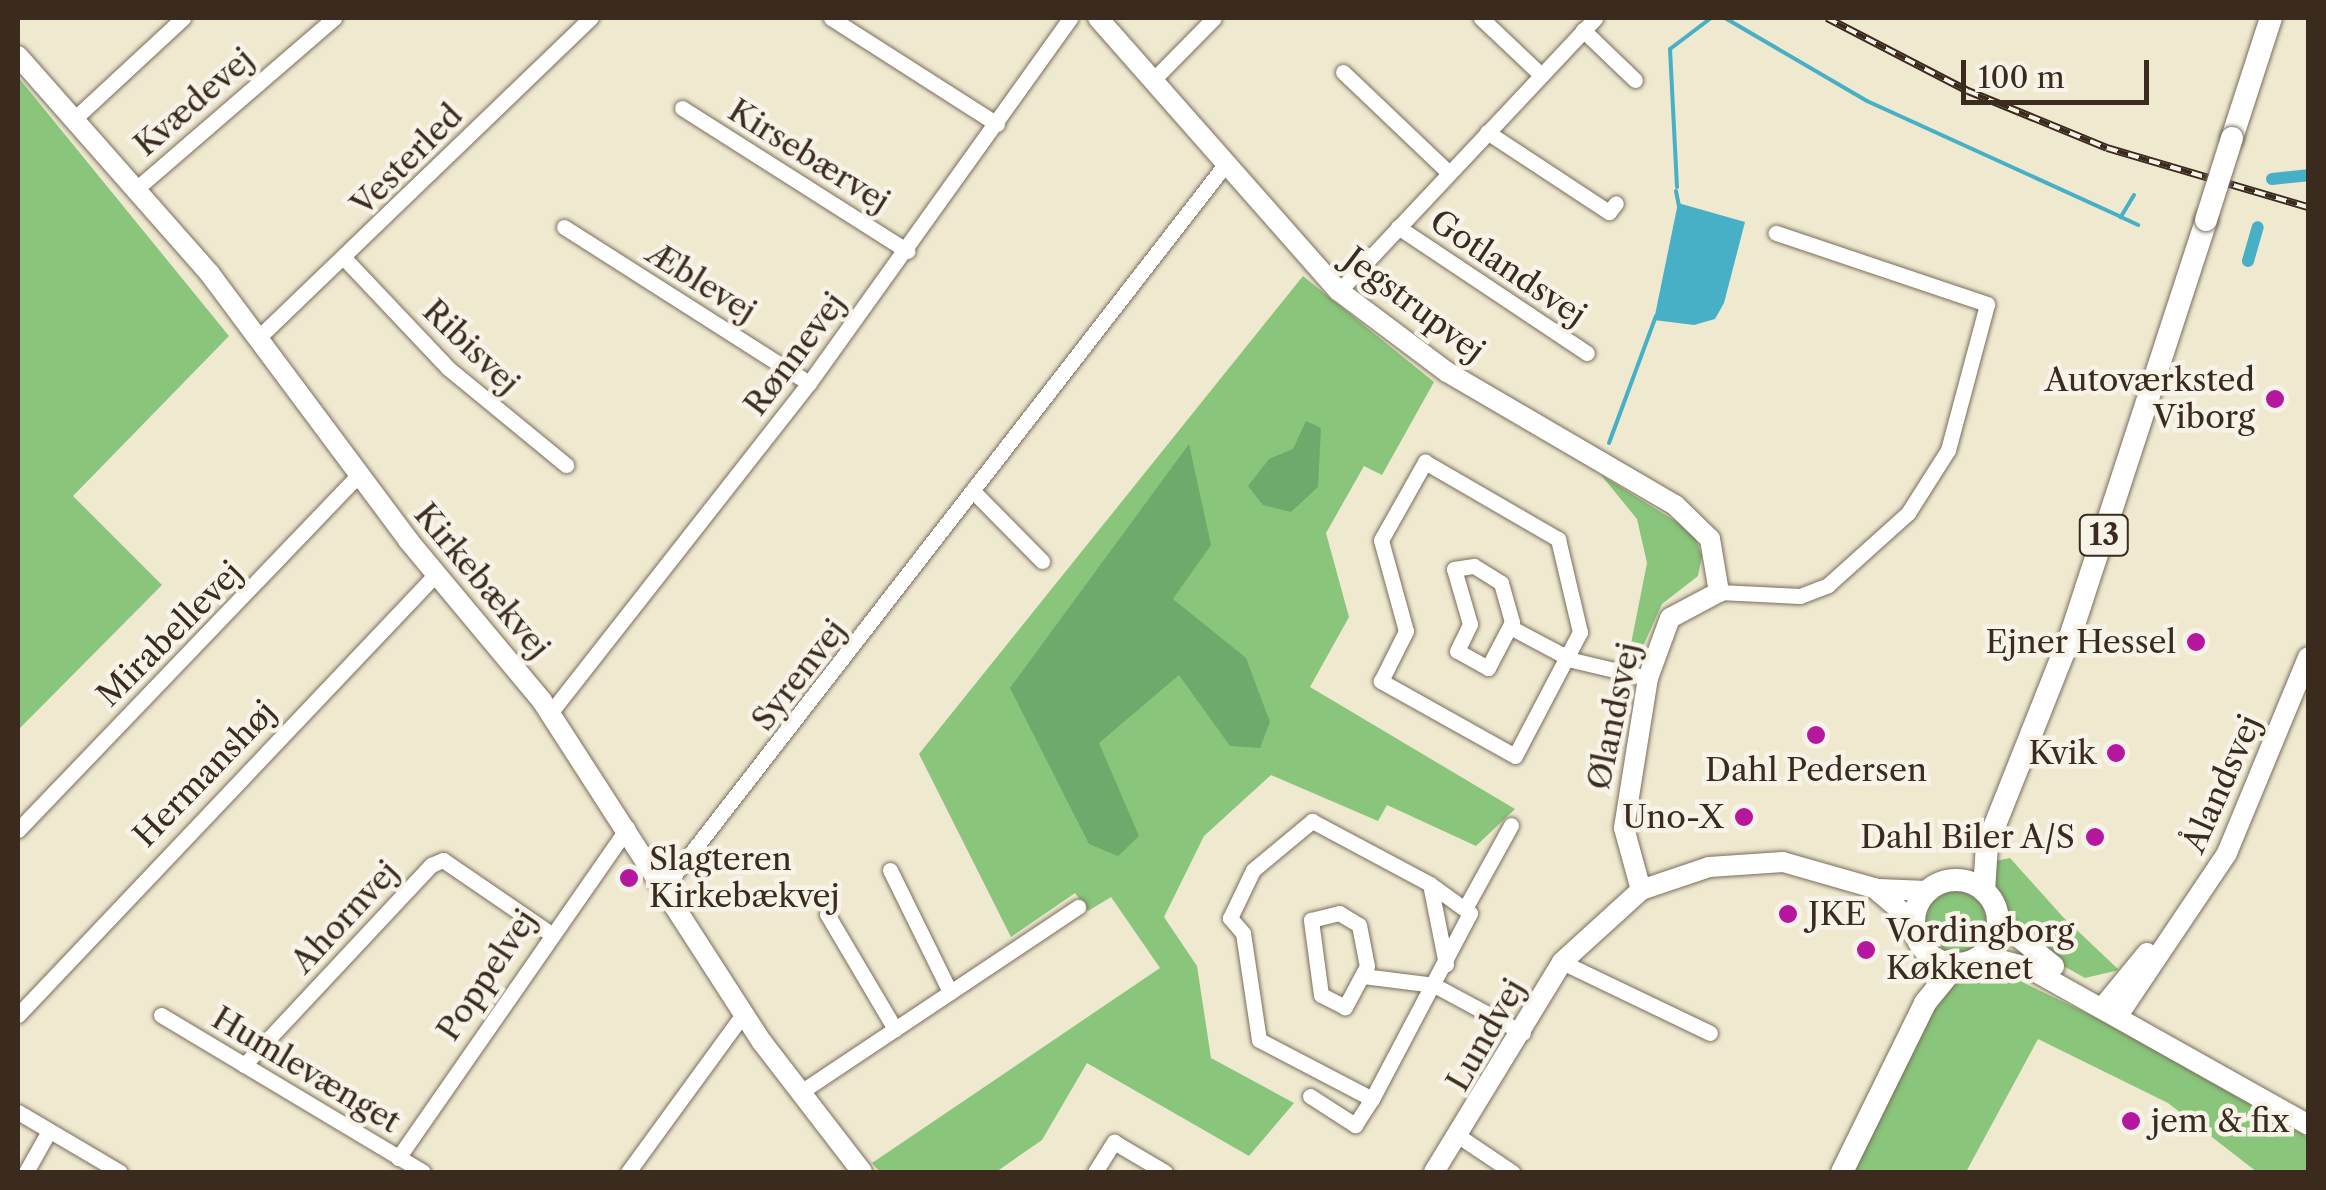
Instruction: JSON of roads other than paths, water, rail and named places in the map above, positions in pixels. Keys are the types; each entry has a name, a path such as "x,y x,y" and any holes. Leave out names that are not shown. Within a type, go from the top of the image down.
{"main road":[{"name":"13","path":"1998,920 1984,891 1987,846 2072,630 2271,18"},
{"name":"13","path":"1929,890 1955,880 1987,846"},
{"path":"1955,880 1984,891"},
{"path":"1925,1002 1926,951 1914,922 1929,890"},
{"path":"1842,1172 1925,1002 1957,964 1981,956 1998,920"},
{"path":"1926,951 1957,964"}],"street":[{"path":"73,120 182,18"},
{"name":"Kvædevej","path":"136,188 334,18"},
{"name":"Vesterled","path":"258,338 345,259 590,18"},
{"path":"831,18 997,124"},
{"name":"Rønnevej","path":"551,712 809,383 1070,18"},
{"name":"Jegstrupvej","path":"1098,18 1224,166 1339,290 1447,372 1697,520 1710,539 1719,592"},
{"path":"1152,82 1214,18"},
{"path":"1481,18 1541,75"},
{"name":"Gotlandsvej","path":"1339,290 1595,18"},
{"path":"1583,30 1635,80"},
{"name":"Kirkebækvej","path":"18,56 136,188 258,338 436,574 551,712 744,1013 862,1172"},
{"name":"Gotlandsvej","path":"1343,72 1449,173"},
{"name":"Kirsebærvej","path":"682,108 907,251"},
{"path":"1488,132 1609,212 1616,202"},
{"name":"Syrenvej","path":"664,888 1224,166"},
{"name":"Æblevej","path":"564,227 809,383"},
{"name":"Gotlandsvej","path":"1398,228 1587,353"},
{"path":"1719,592 1800,596 1828,585 1908,512 1948,450 1988,304 1776,234"},
{"name":"Ribisvej","path":"345,259 448,368 566,465"},
{"path":"1425,462 1558,540 1580,632 1572,660 1515,756 1381,681 1406,632 1381,540 1425,462"},
{"name":"Mirabellevej","path":"18,830 359,475"},
{"path":"974,492 1042,561"},
{"path":"1474,566 1501,583 1510,627 1488,668 1457,650 1470,624 1454,570 1474,566"},
{"name":"Hermanshøj","path":"18,1015 436,574"},
{"name":"Ølandsvej","path":"1641,890 1624,828 1648,678 1670,618 1719,592"},
{"path":"1510,627 1572,660 1648,678"},
{"name":"Ålandsvej","path":"2111,1005 2176,927 2228,853 2308,657"},
{"path":"1372,1098 1258,1040 1244,933 1230,918 1253,870 1312,821 1468,904"},
{"path":"1310,1096 1355,1125 1446,964 1468,904 1511,824"},
{"name":"Poppelvej","path":"398,1158 548,932 626,828"},
{"name":"Ahornvej","path":"244,1065 431,865 443,860 548,932"},
{"name":"Lundvej","path":"1434,1172 1524,1033 1562,962 1641,890 1743,862 1825,870 1874,888 1929,890"},
{"path":"890,870 950,992"},
{"path":"1430,884 1446,964"},
{"name":"Lundvej","path":"1874,888 1914,922"},
{"path":"802,1092 1078,907"},
{"path":"827,914 895,1028"},
{"path":"1316,915 1359,925 1363,976 1345,1007 1321,995 1316,915"},
{"path":"1998,920 2028,952 2308,1125"},
{"path":"1981,956 2027,967 2111,1005"},
{"name":"Lundvej","path":"1562,962 1710,1034"},
{"path":"1363,976 1434,985 1524,1033"},
{"path":"628,1172 744,1013"},
{"name":"Humlevænget","path":"161,1014 423,1172"},
{"path":"18,1112 120,1172"},
{"path":"26,1172 49,1131"},
{"name":"Lundvej","path":"1460,1137 1512,1172"},
{"path":"1095,1172 1114,1142 1165,1172"}],"water":[{"path":"1678,203 1745,222 1724,303 1715,319 1694,325 1654,320"}],"waterway":[{"path":"1677,187 1670,49 1711,18"},
{"path":"1725,18 1867,101 2121,217"},
{"path":"2272,179 2308,175"},
{"path":"1676,191 1679,206"},
{"path":"2134,195 2121,217 2138,225"},
{"path":"2248,261 2258,227"},
{"path":"1609,443 1656,316"}],"railway":[{"path":"1827,18 1968,91 2107,148 2308,207"}],"place":[{"name":"Autoværksted Viborg","path":"2275,399"},
{"name":"Ejner Hessel","path":"2196,642"},
{"name":"Dahl Pedersen","path":"1816,735"},
{"name":"Kvik","path":"2116,753"},
{"name":"Uno-X","path":"1744,817"},
{"name":"Dahl Biler A/S","path":"2095,837"},
{"name":"Slagteren Kirkebækvej","path":"629,878"},
{"name":"JKE","path":"1788,914"},
{"name":"Vordingborg Køkkenet","path":"1866,950"},
{"name":"jem & fix","path":"2131,1121"}]}
